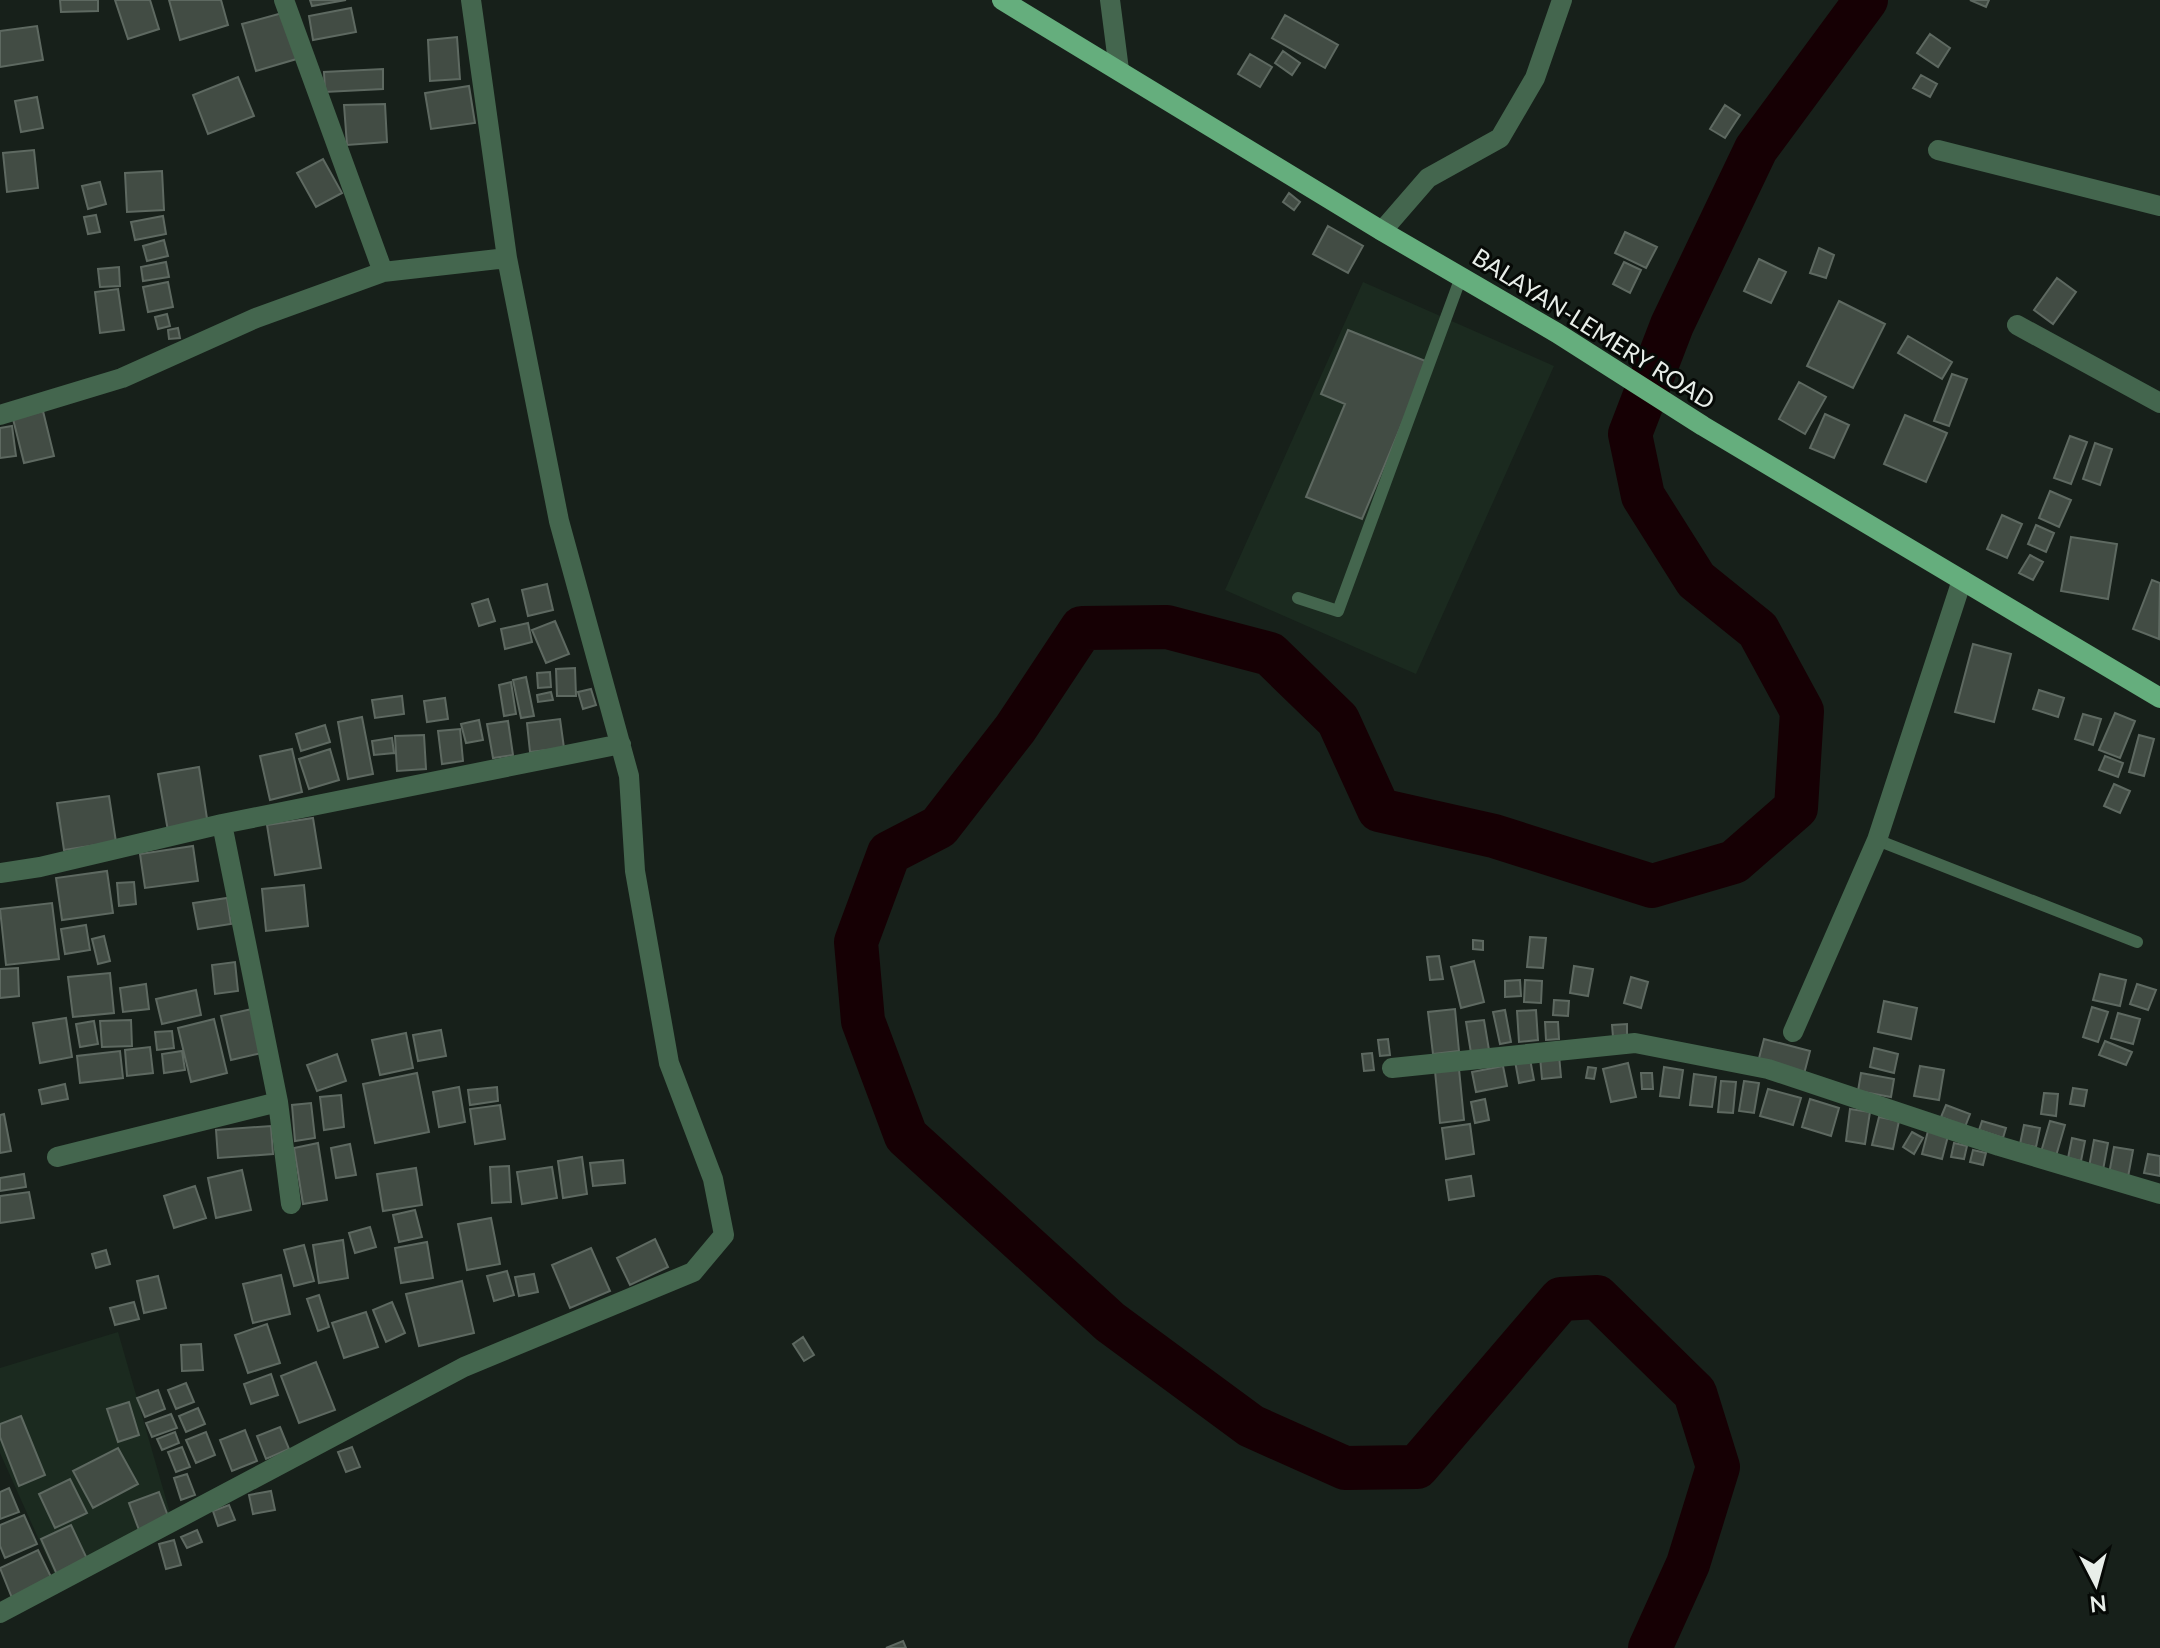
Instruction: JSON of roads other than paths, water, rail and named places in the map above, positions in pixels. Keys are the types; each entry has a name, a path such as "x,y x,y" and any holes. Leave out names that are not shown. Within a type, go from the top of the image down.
{"main road":[{"name":"BALAYAN-LEMERY ROAD","path":"1002,0 1382,231 1557,333 1703,426 2160,698"}],"street":[{"path":"284,0 383,272"},
{"path":"0,1613 464,1367 693,1272 724,1235 713,1179 669,1063 635,871 629,776 559,521 507,258 471,0"},
{"path":"1110,0 1119,70"},
{"path":"1382,231 1428,178 1500,138 1535,78 1562,0"},
{"path":"1938,150 2160,206"},
{"path":"0,415 122,378 256,318 383,272 507,258"},
{"path":"2017,325 2160,403"},
{"path":"1793,1032 1877,840 1962,580"},
{"path":"0,873 40,867 222,824 621,744"},
{"path":"222,824 278,1102 291,1204"},
{"path":"1392,1068 1635,1043 1768,1069 1999,1146 2160,1194"},
{"path":"57,1157 278,1102"}],"lane":[{"path":"1298,598 1338,611 1461,277"},
{"path":"1877,840 2137,942"}],"waterway":[{"path":"1650,1648 1688,1564 1718,1467 1695,1393 1597,1297 1561,1299 1417,1467 1345,1468 1251,1426 1110,1322 906,1136 863,1021 856,942 889,853 939,827 1015,729 1082,628 1167,627 1270,654 1338,720 1379,810 1494,836 1652,886 1734,862 1796,808 1802,711 1758,630 1696,580 1643,496 1630,434 1672,325 1756,149 1866,0"}]}
